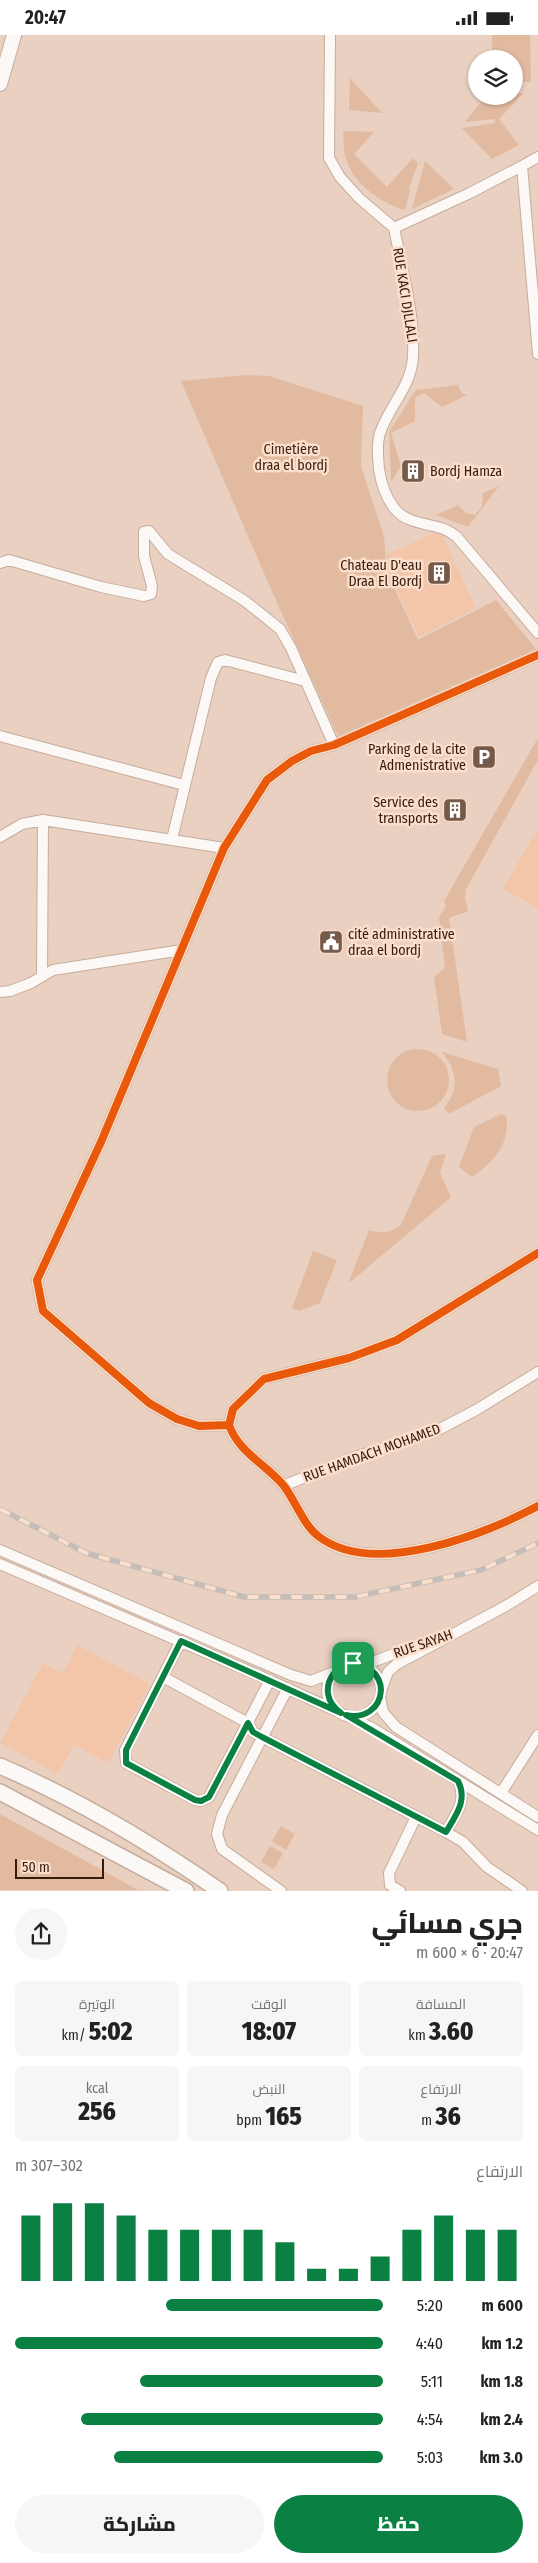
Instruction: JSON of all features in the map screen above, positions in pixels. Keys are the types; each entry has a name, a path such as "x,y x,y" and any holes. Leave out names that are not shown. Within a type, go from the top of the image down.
{"main road":[{"path":"0,84 14,35"},
{"path":"0,1766 26,1777 120,1827 175,1859 220,1891"},
{"path":"0,1792 186,1891"}],"street":[{"path":"330,35 329,158 340,177 359,198 394,228 470,193 538,157"},
{"path":"522,166 538,353"},
{"name":"RUE KACI DJLLALI","path":"394,228 414,339 413,358 406,385 381,429 378,456 381,480 392,506 406,520 445,528 466,545 538,633"},
{"path":"0,563 9,560 101,587 144,596 151,594 152,586 143,546 144,532 149,531 174,559 245,601 280,629 285,635 334,745"},
{"path":"229,1425 199,1426 177,1419 149,1403 43,1311 37,1280 100,1142 224,848 268,780 292,761 311,751 334,745 538,655"},
{"path":"172,839 212,673 218,662 225,660 305,681"},
{"path":"0,736 184,785"},
{"path":"0,837 22,824 43,820 224,848"},
{"path":"42,975 43,820"},
{"path":"0,991 10,991 31,983 42,975 54,970 182,950"},
{"path":"538,1253 397,1340 349,1358 264,1379 233,1409 229,1425 235,1439 261,1467 283,1486 317,1535 341,1548 372,1553 413,1550 463,1538 510,1520 538,1506"},
{"name":"RUE HAMDACH MOHAMED","path":"283,1486 352,1458 436,1431 476,1410 538,1372"},
{"path":"0,1550 291,1675 312,1681 334,1673 343,1666 359,1663 369,1667 377,1675 381,1708 386,1718 414,1739 538,1817"},
{"path":"0,1564 181,1641 344,1714 538,1830"},
{"name":"RUE SAYAH","path":"380,1694 388,1672 397,1664 538,1586"},
{"name":"RUE SAYAH","path":"359,1663 370,1663 459,1631"},
{"path":"181,1641 126,1750 126,1763 195,1800 201,1801 209,1797 270,1680"},
{"path":"334,1673 329,1683 328,1694 332,1705 344,1714 364,1715 374,1708 380,1694"},
{"path":"163,1677 248,1723 253,1732 262,1737 446,1832 462,1842 487,1867 522,1891"},
{"path":"281,1891 222,1849 217,1834 222,1815 288,1688"},
{"path":"501,1793 534,1751 538,1735"},
{"path":"446,1832 460,1807 462,1789 458,1781"},
{"path":"460,1807 472,1799 484,1797"},
{"path":"400,1891 390,1885 389,1873 416,1817"}],"shaded area":[{"path":"440,531 476,608 419,637 388,571 387,554"},
{"path":"538,828 538,908 503,889"},
{"path":"77,1645 150,1684 108,1763 74,1745 58,1774 0,1743 43,1663 63,1673"}],"green space":[{"path":"492,35 530,35 531,82 523,82 523,50 492,50"},
{"path":"350,78 382,113 349,110"},
{"path":"479,105 512,105 499,119 519,145 492,159 462,128 495,123 494,119 465,122"},
{"path":"343,131 374,132 354,154 387,187 413,158 418,163 409,188 410,191 405,210 386,203 377,197 353,174 345,155"},
{"path":"425,161 454,189 412,209"},
{"name":"Cimetière draa el bordj","path":"246,375 269,376 363,406 361,466 384,537 387,572 418,640 496,600 536,649 338,736 273,594 181,381"},
{"path":"458,385 461,393 467,395 442,407 424,393 415,398 415,421 391,433 401,466 391,482 389,432 416,390"},
{"path":"499,486 468,527 436,515 458,505 466,513 475,515 482,506 483,493"},
{"path":"538,738 538,760 466,889 465,899 468,911 449,918 467,1042 442,1034 434,977 445,968 439,918 446,906 444,901"},
{"path":"418,1049 430,1051 440,1058 447,1068 449,1080 447,1092 440,1102 430,1109 418,1111 406,1109 396,1102 389,1092 387,1080 389,1068 396,1058 406,1051"},
{"path":"442,1052 498,1069 501,1086 449,1114 444,1108 453,1094 455,1080 451,1066"},
{"path":"501,1114 506,1116 507,1126 503,1143 493,1159 472,1177 459,1167 474,1127"},
{"path":"446,1154 440,1173 451,1197 348,1284 369,1230 386,1232 401,1225 432,1156"},
{"path":"313,1251 337,1260 320,1303 299,1311 292,1308"},
{"path":"0,1814 138,1890 0,1890"},
{"path":"281,1826 295,1834 286,1850 272,1841"},
{"path":"270,1846 283,1853 274,1869 261,1862"}],"railway":[{"path":"0,1509 86,1553 244,1597 355,1597 481,1570 538,1543"}],"cycle path":[{"path":"229,1425 199,1426 177,1419 149,1403 43,1311 37,1280 101,1142 224,848 267,780 292,761 311,751 334,745 538,655"},
{"path":"538,1253 397,1340 349,1358 264,1379 233,1409 229,1425 246,1451 284,1486 313,1531 318,1536 341,1548 368,1553 398,1553 429,1548 489,1529 538,1506"}],"place":[{"name":"Bordj Hamza","path":"413,471"},
{"name":"Chateau D'eau Draa El Bordj","path":"439,573"},
{"name":"Parking de la cite Admenistrative","path":"484,757"},
{"name":"Service des transports","path":"455,810"},
{"name":"cité administrative draa el bordj","path":"331,942"}],"route":[{"path":"181,1641 341,1713 332,1705 330,1700 328,1694 329,1683 331,1677 338,1669 353,1663 369,1667 377,1675 381,1691 378,1703 369,1712 352,1717 346,1715 374,1729 458,1781 463,1794 460,1807 446,1832 262,1737 253,1732 248,1723 209,1797 201,1801 195,1800 126,1763 126,1750 181,1641"}]}
